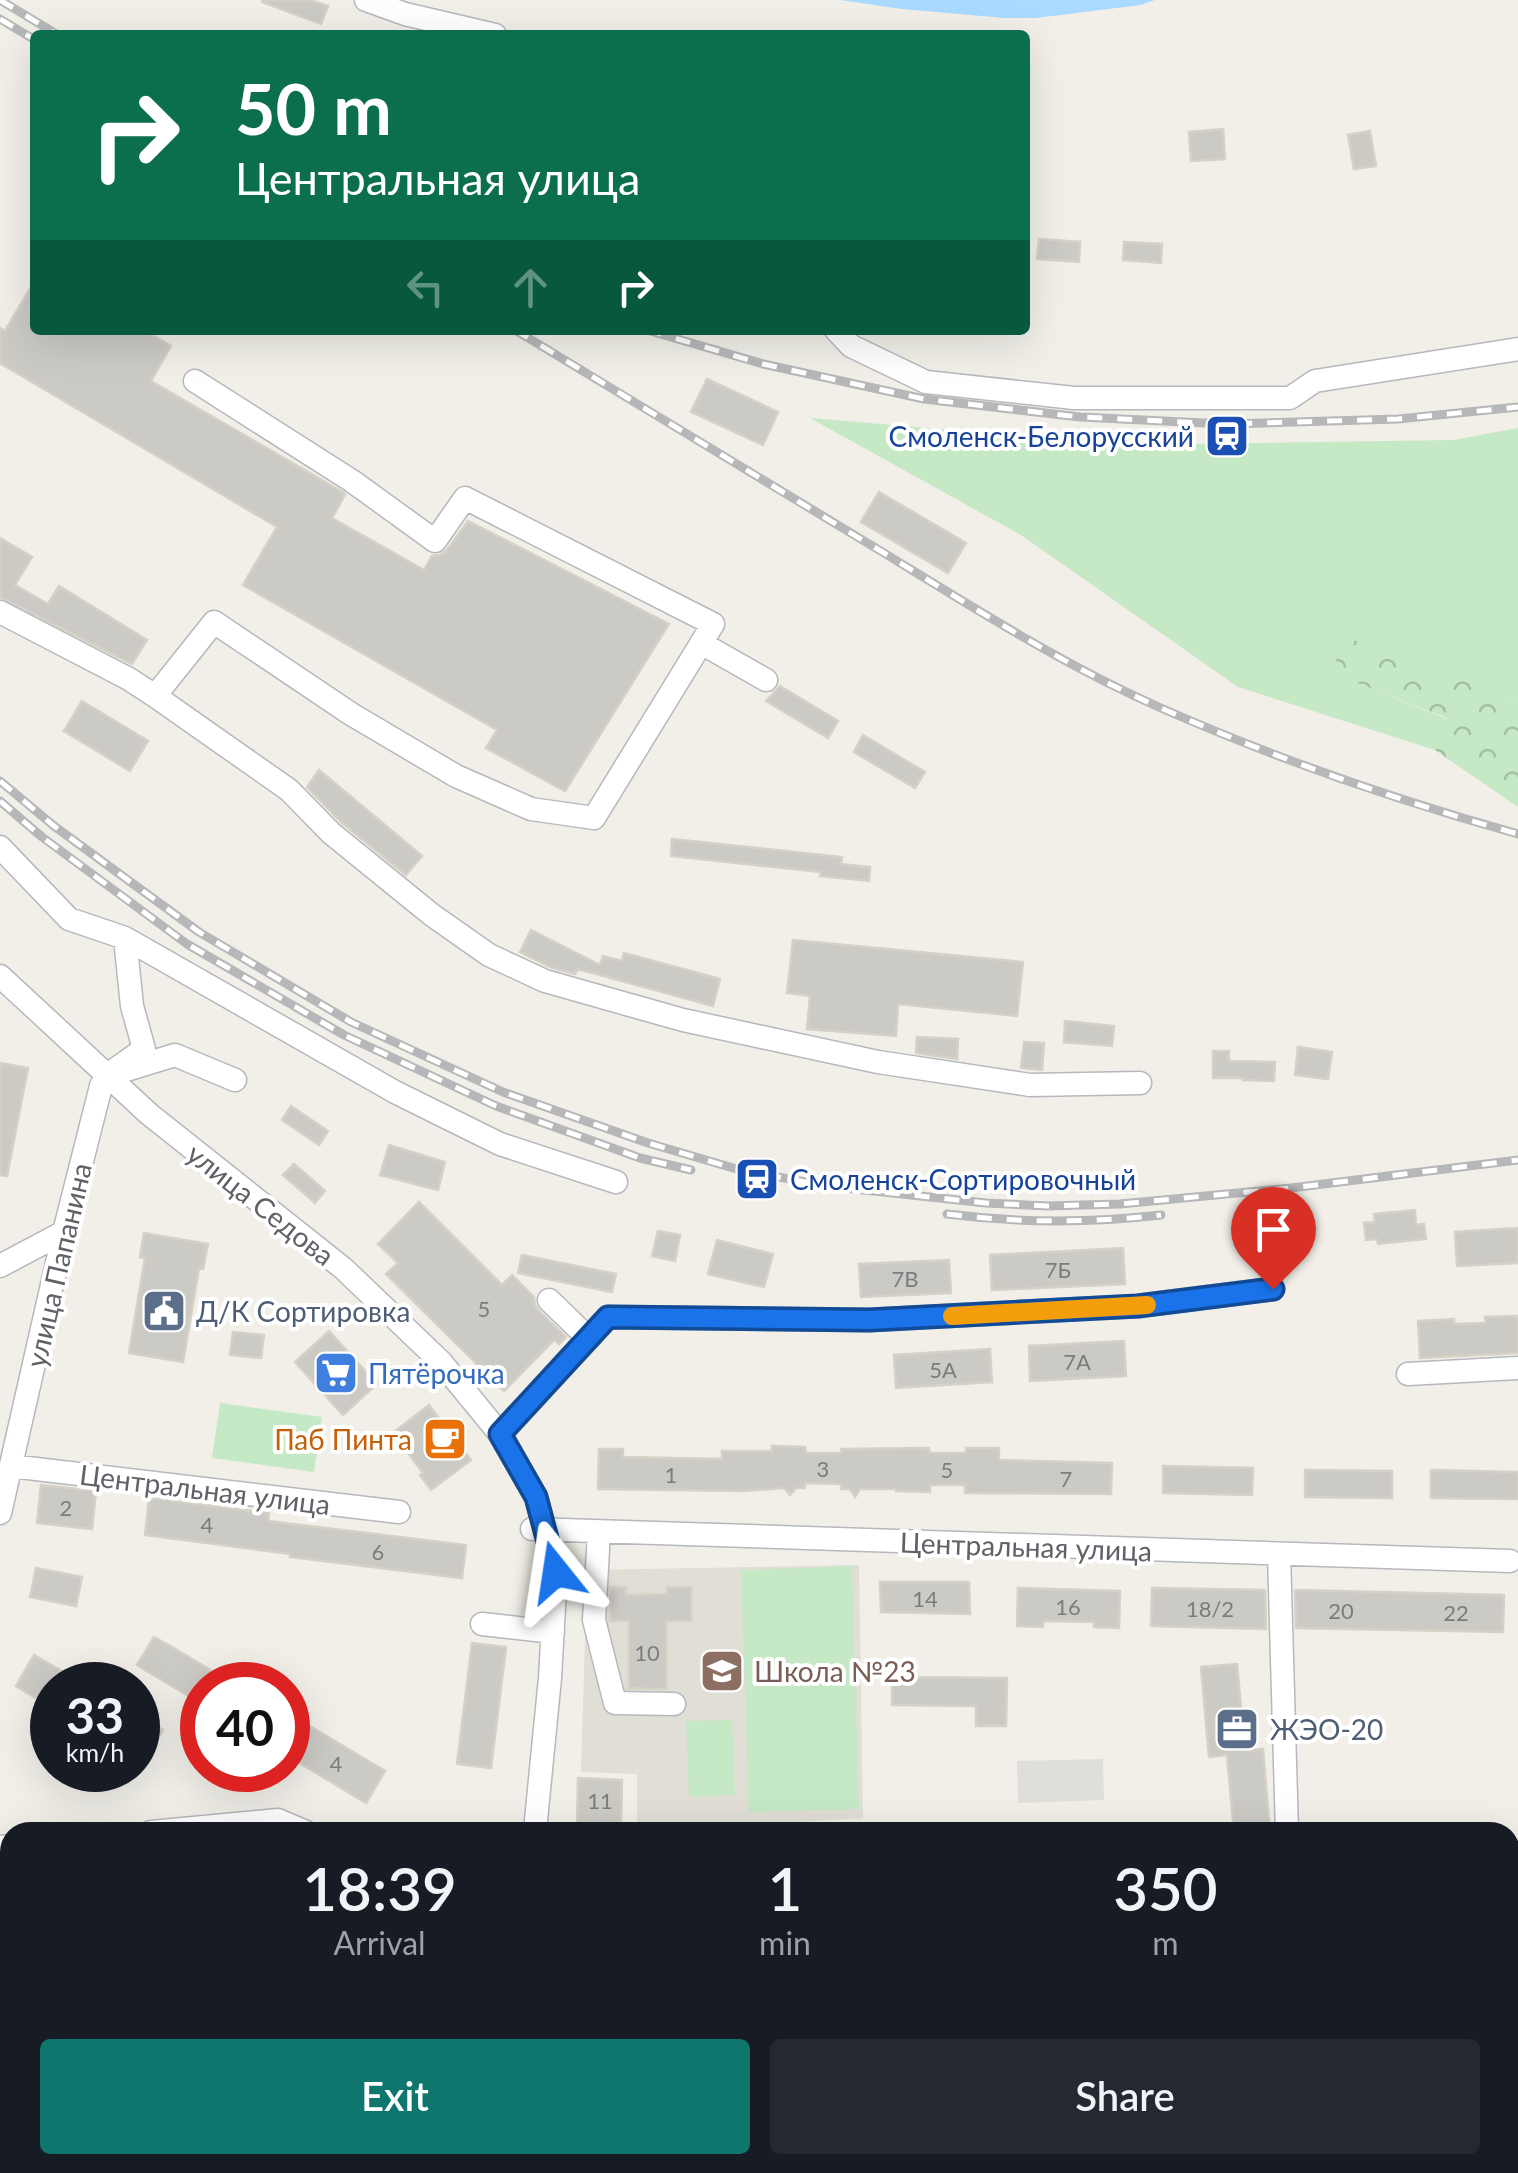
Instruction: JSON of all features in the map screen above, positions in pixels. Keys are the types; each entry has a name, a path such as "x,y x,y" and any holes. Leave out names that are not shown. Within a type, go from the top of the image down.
{"street":[{"path":"366,0 405,14 474,30"},
{"path":"841,335 851,346 926,382 1074,398 1290,398 1315,381 1518,349"},
{"path":"155,696 214,622 351,714 456,776 531,809 594,818 713,624 465,498 435,541 352,481 194,381"},
{"path":"0,612 155,696 289,790 331,833 432,915 489,956 545,981 683,1020 878,1062 1030,1086 1140,1083"},
{"path":"700,644 766,680"},
{"path":"0,847 68,919 126,938 395,1092 500,1144 616,1182"},
{"path":"106,1076 144,1048 132,1006 126,938"},
{"name":"улица Седова","path":"0,976 148,1114 344,1269 441,1362 500,1434 536,1497 537,1530 556,1572 536,1822"},
{"path":"106,1076 175,1055 234,1080"},
{"name":"улица Папанина","path":"0,1514 64,1232 106,1076"},
{"path":"0,1266 64,1232"},
{"path":"500,1434 608,1317 869,1320 1138,1306 1273,1289"},
{"path":"550,1300 588,1338"},
{"path":"1408,1374 1518,1368"},
{"name":"Центральная улица","path":"11,1466 399,1512"},
{"name":"Центральная улица","path":"537,1530 1515,1563"},
{"path":"598,1532 594,1620 615,1703 674,1704"},
{"path":"1279,1554 1287,1822"},
{"path":"482,1624 552,1632"},
{"path":"257,1822 283,1822"}],"shaded area":[{"name":"Школа №23","path":"859,1565 863,1818 637,1822 637,1774 581,1772 587,1570"},
{"path":"1103,1759 1104,1800 1018,1803 1017,1761"}],"green space":[{"path":"810,418 1126,445 1454,440 1518,428 1518,701 1340,636 1335,674 1447,719 1435,750 1238,687 1021,535"},
{"path":"1340,635 1518,701 1518,807 1435,750 1447,718 1334,674"},
{"path":"220,1403 322,1417 314,1472 212,1458"},
{"path":"852,1566 859,1809 749,1812 741,1570"},
{"path":"732,1720 735,1795 689,1797 686,1721"}],"water":[{"path":"840,0 1155,0 1036,18 1005,18"}],"building":[{"path":"262,0 310,0 328,6 321,24"},
{"path":"1223,129 1225,159 1191,161 1189,132"},
{"path":"1370,131 1376,166 1354,169 1348,135"},
{"path":"1039,239 1080,242 1079,262 1037,259"},
{"path":"1124,242 1162,244 1161,263 1123,260"},
{"path":"30,288 30,335 152,335 171,346 151,381 344,493 332,518 424,570 432,556 447,550 468,521 669,624 565,791 486,748 497,730 243,585 277,527 0,363 0,328 5,331"},
{"path":"707,379 778,412 763,445 691,412"},
{"path":"879,492 966,543 948,573 861,522"},
{"path":"0,538 32,557 15,585 48,604 59,586 147,640 132,664 0,597"},
{"path":"780,686 838,721 828,738 766,701"},
{"path":"82,701 148,741 130,771 64,731"},
{"path":"863,735 925,772 915,788 854,752"},
{"path":"319,770 422,856 406,875 341,822 307,787"},
{"path":"672,839 842,857 841,864 870,867 869,881 671,856"},
{"path":"531,930 600,965 603,956 622,961 624,953 720,979 713,1006 578,969 575,974 550,967 520,952"},
{"path":"793,940 1023,962 1017,1016 898,1004 896,1036 807,1029 810,996 787,993"},
{"path":"1065,1021 1114,1026 1112,1046 1064,1042"},
{"path":"917,1037 958,1039 957,1059 916,1053"},
{"path":"1024,1042 1044,1043 1042,1070 1021,1068"},
{"path":"1298,1047 1332,1052 1328,1079 1295,1075"},
{"path":"1213,1051 1229,1051 1229,1061 1275,1062 1274,1081 1213,1078"},
{"path":"0,1063 28,1068 7,1176 0,1175"},
{"path":"291,1106 328,1131 319,1145 282,1120"},
{"path":"389,1145 445,1162 438,1190 380,1175"},
{"path":"294,1164 325,1191 315,1203 283,1175"},
{"path":"419,1202 502,1285 512,1275 534,1297 539,1311 566,1337 559,1344 554,1340 504,1391 386,1274 398,1263 378,1244"},
{"path":"1415,1210 1416,1225 1424,1224 1426,1239 1378,1244 1377,1239 1366,1240 1364,1223 1375,1222 1374,1214"},
{"path":"1518,1228 1518,1263 1457,1266 1455,1232"},
{"path":"658,1231 680,1235 675,1261 652,1256"},
{"name":"Д/К Сортировка","path":"144,1233 208,1244 203,1269 199,1268 183,1362 129,1353 145,1258 140,1257"},
{"path":"717,1240 773,1254 764,1287 708,1274"},
{"path":"1123,1248 1125,1284 992,1290 990,1255"},
{"path":"522,1255 616,1274 612,1292 518,1273"},
{"path":"949,1260 951,1293 861,1297 859,1264"},
{"path":"1518,1316 1518,1353 1420,1358 1418,1321 1454,1319 1454,1324 1486,1323 1485,1317"},
{"name":"Пятёрочка","path":"329,1331 377,1384 343,1415 295,1362"},
{"path":"233,1332 264,1335 261,1358 230,1355"},
{"path":"1124,1341 1126,1376 1030,1381 1029,1346"},
{"path":"990,1349 992,1382 896,1388 894,1355"},
{"path":"429,1405 471,1460 431,1490 393,1433"},
{"path":"772,1446 805,1447 806,1453 929,1448 929,1453 966,1453 966,1448 999,1448 999,1460 1112,1463 1111,1494 965,1493 965,1485 930,1485 930,1492 860,1489 855,1497 850,1489 841,1489 841,1484 805,1483 805,1488 796,1488 790,1495 784,1488 598,1489 599,1449 623,1449 623,1457 722,1459 722,1451 772,1451"},
{"path":"1163,1466 1253,1468 1252,1495 1163,1493"},
{"path":"1305,1470 1392,1471 1392,1498 1305,1497"},
{"path":"1431,1470 1518,1472 1518,1499 1431,1498"},
{"path":"41,1485 96,1491 92,1529 37,1523"},
{"path":"149,1498 269,1513 268,1521 466,1545 462,1578 145,1535"},
{"path":"36,1568 82,1577 76,1606 30,1597"},
{"path":"880,1582 969,1582 970,1614 881,1612"},
{"path":"611,1587 626,1587 626,1595 667,1594 667,1587 691,1587 691,1621 666,1621 666,1689 629,1688 629,1621 610,1621"},
{"path":"1018,1588 1120,1591 1119,1628 1094,1627 1094,1622 1043,1621 1043,1627 1017,1626"},
{"path":"1152,1588 1265,1590 1266,1629 1151,1626"},
{"path":"1295,1590 1504,1595 1503,1632 1296,1628"},
{"path":"154,1637 196,1662 180,1662 180,1691 160,1679 160,1662 139,1662"},
{"path":"472,1643 506,1647 491,1768 457,1764"},
{"path":"34,1655 46,1662 30,1662 30,1695 16,1686"},
{"path":"1237,1664 1245,1751 1263,1749 1269,1822 1233,1822 1227,1755 1209,1757 1201,1667"},
{"path":"892,1677 1007,1678 1006,1726 976,1726 976,1706 892,1705"},
{"path":"310,1726 385,1771 366,1803 310,1769"},
{"path":"578,1778 622,1780 621,1822 577,1822"}],"railway":[{"path":"0,0 50,30"},
{"path":"0,19 30,37"},
{"path":"523,335 1090,674 1205,727 1293,761 1518,834"},
{"path":"664,335 763,364 924,399 1080,417 1226,424 1398,419 1518,407"},
{"path":"0,781 54,826 199,932 351,1022 503,1092 648,1143 740,1170 827,1186 1047,1206 1120,1204 1291,1188 1518,1160"},
{"path":"0,801 42,837 187,944 344,1035 496,1106 640,1158 691,1170"},
{"path":"947,1214 1054,1221 1161,1215"}],"slow traffic":[{"path":"952,1316 1147,1305"}],"place":[{"name":"Смоленск-Белорусский","path":"1227,436"},
{"name":"Смоленск-Сортировочный","path":"757,1179"},
{"name":"Д/К Сортировка","path":"164,1311"},
{"name":"Пятёрочка","path":"336,1373"},
{"name":"Паб Пинта","path":"445,1439"},
{"name":"Школа №23","path":"722,1671"},
{"name":"ЖЭО-20","path":"1237,1729"}],"route":[{"path":"556,1572 536,1497 500,1434 608,1317 869,1320 1138,1306 1273,1289"}]}
